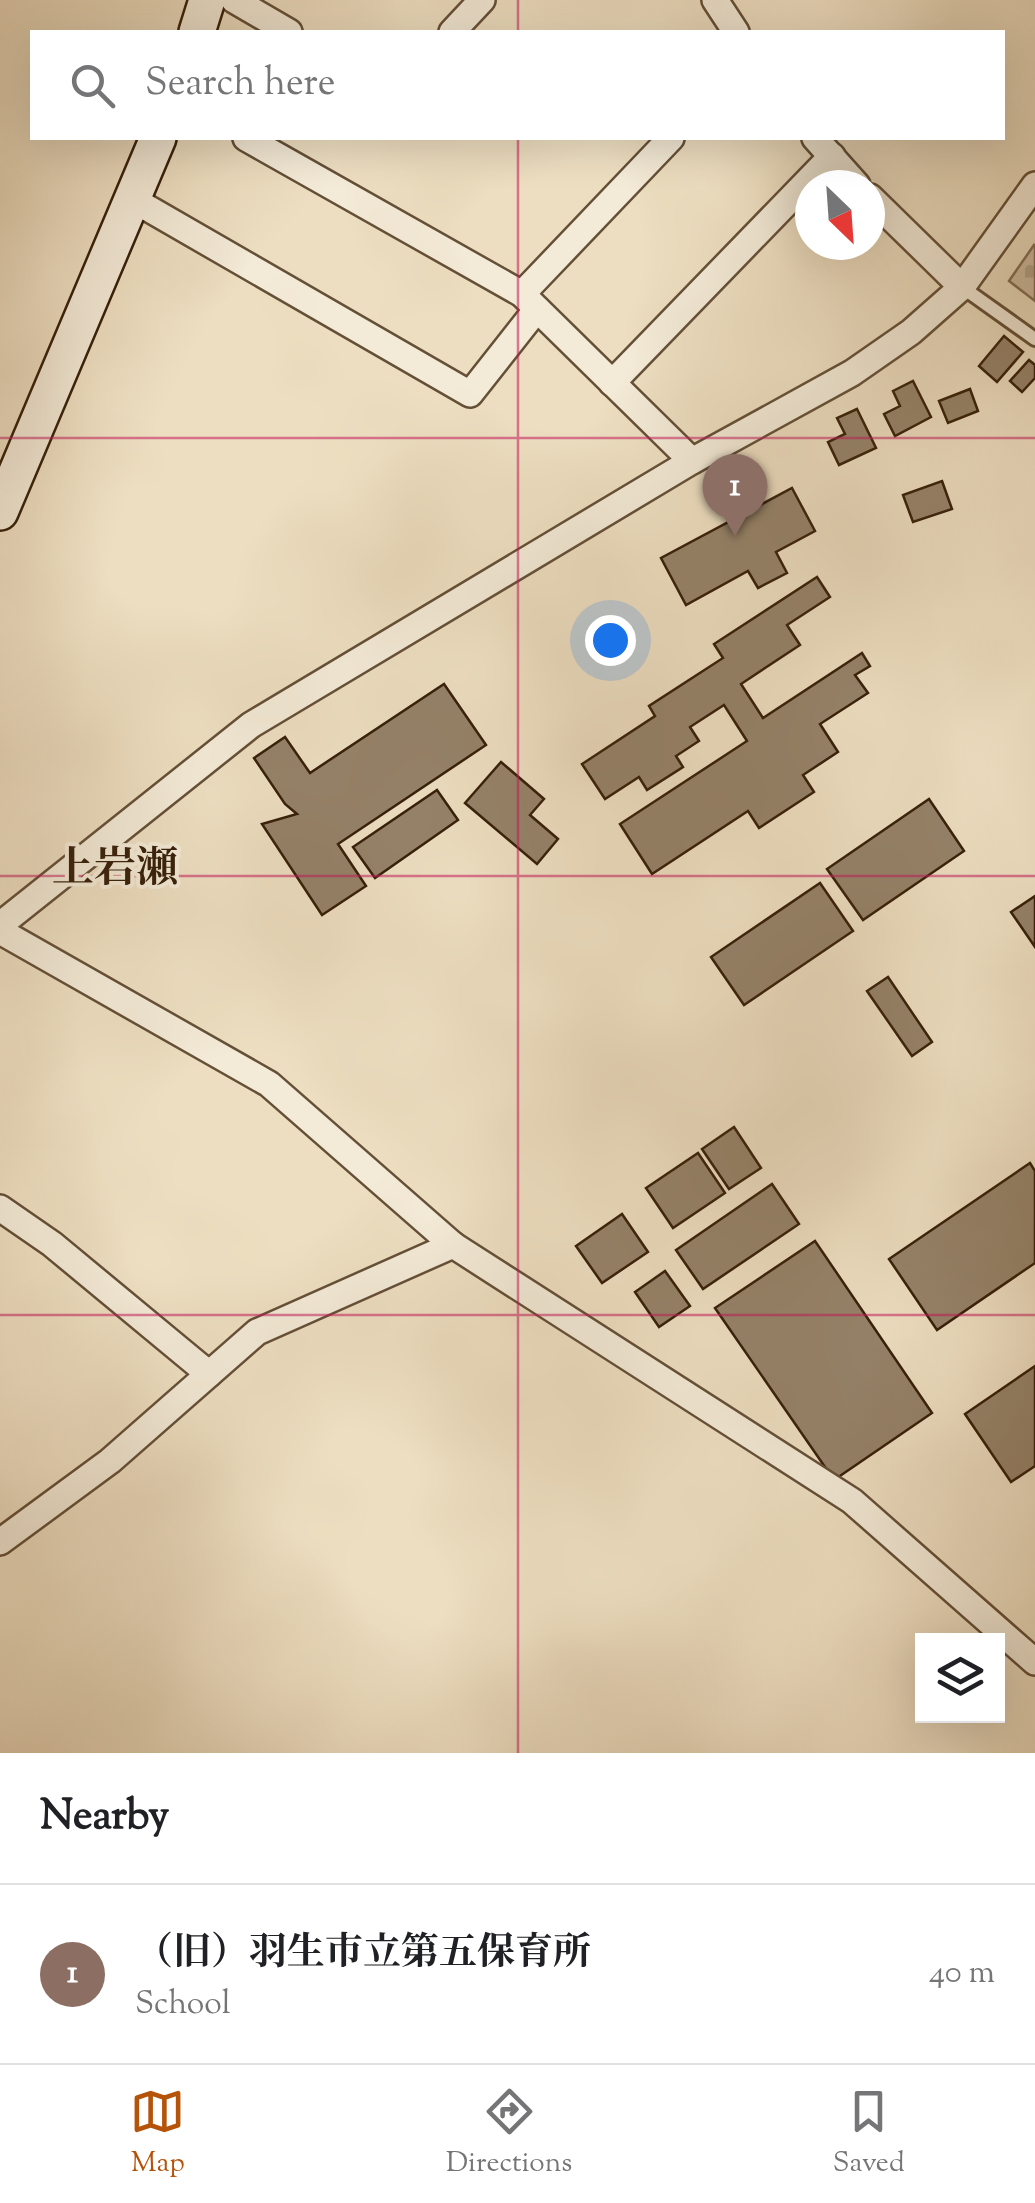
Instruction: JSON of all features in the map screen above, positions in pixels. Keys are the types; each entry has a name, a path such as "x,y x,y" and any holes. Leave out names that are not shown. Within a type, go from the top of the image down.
{"street":[{"path":"198,30 208,0"},
{"path":"234,0 286,30"},
{"path":"715,0 735,30"},
{"path":"453,30 473,3"},
{"path":"0,512 157,140"},
{"path":"249,140 529,302 692,461"},
{"path":"132,198 470,394 529,302 669,140"},
{"path":"612,383 824,147 844,170"},
{"path":"1035,185 962,287 910,332 852,373 692,461 251,725 0,928 270,1084 453,1245 852,1500 1035,1662"},
{"path":"885,213 962,287"},
{"path":"0,1208 52,1244 209,1374"},
{"path":"0,1542 110,1461 258,1332 453,1245"}],"lane":[{"path":"962,287 1035,339"}],"green space":[{"path":"1035,246 1035,301 1009,281"}],"building":[{"path":"1004,336 1023,352 997,382 979,366"},
{"path":"1029,360 1035,365 1035,378 1022,392 1010,381"},
{"path":"913,381 931,417 895,436 884,414 900,406 893,391"},
{"path":"970,389 978,411 948,423 939,401"},
{"path":"857,409 876,448 839,465 828,442 845,434 837,418"},
{"path":"942,481 952,509 913,522 903,495"},
{"path":"792,488 815,531 776,552 787,573 758,588 748,571 686,605 661,558"},
{"path":"817,577 830,597 787,625 800,645 741,684 763,718 862,653 870,666 855,675 868,693 820,724 838,752 803,775 814,792 759,828 748,811 652,874 620,824 747,741 724,705 690,727 699,741 676,756 683,767 647,790 639,777 605,799 582,764 655,716 649,706 723,658 714,644"},
{"path":"444,684 486,745 338,844 366,886 322,915 262,824 297,814 285,804 254,758 285,737 310,773"},
{"path":"501,762 544,799 530,815 558,839 537,864 465,803"},
{"path":"437,790 458,820 375,878 353,847"},
{"path":"929,799 964,851 863,920 827,869"},
{"path":"820,883 853,931 744,1005 711,957"},
{"path":"1035,896 1035,947 1011,912"},
{"path":"888,977 932,1042 912,1056 867,991"},
{"path":"734,1127 761,1168 729,1189 702,1149"},
{"path":"698,1153 725,1193 673,1228 646,1188"},
{"path":"1030,1163 1035,1171 1035,1263 937,1330 889,1259"},
{"path":"772,1184 799,1224 703,1289 676,1250"},
{"path":"622,1214 648,1252 602,1283 576,1246"},
{"path":"815,1241 932,1413 834,1480 715,1308"},
{"path":"665,1271 690,1306 659,1327 635,1292"},
{"path":"1035,1366 1035,1466 1011,1482 965,1414"}],"place":[{"name":"（旧）羽生市立第五保育所","path":"735,536"}],"district":[{"name":"上岩瀬","path":"115,871"}]}
